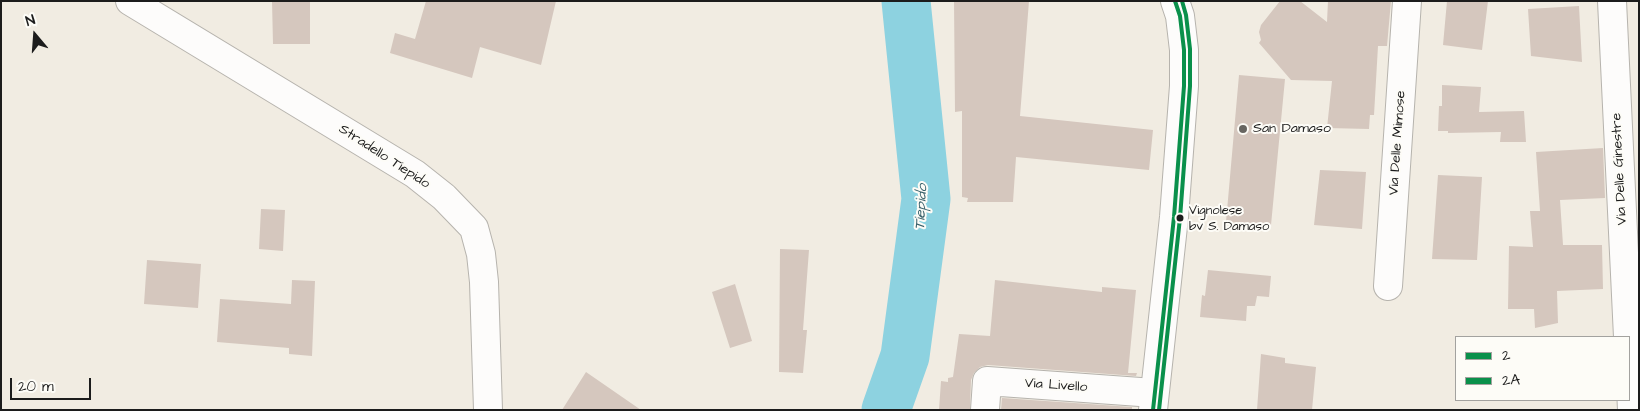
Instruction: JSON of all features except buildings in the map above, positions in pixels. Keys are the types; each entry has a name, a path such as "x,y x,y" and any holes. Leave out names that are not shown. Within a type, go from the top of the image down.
{"street":[{"name":"Stradello Tiepido","path":"130,1 414,174 444,197 474,228 481,254 484,282 488,410"},
{"path":"1154,402 1174,217 1184,86 1184,50 1180,16 1175,1"},
{"name":"Via Delle Mimose","path":"1388,286 1407,1"},
{"name":"Via Delle Ginestre","path":"1612,1 1628,336"},
{"path":"1630,365 1632,410"},
{"name":"Via Livello","path":"985,410 988,381 1154,402"}],"waterway":[{"name":"Tiepido","path":"886,410 905,356 926,199 906,1"}],"transit line":[{"name":"2","path":"1153,410 1174,217 1184,86 1184,50 1180,16 1175,1"},
{"name":"2A","path":"1159,410 1180,218 1190,86 1190,49 1186,15 1182,1"}],"place":[{"name":"San Damaso","path":"1243,129"},
{"name":"Vignolese bv S. Damaso","path":"1180,218"}]}
